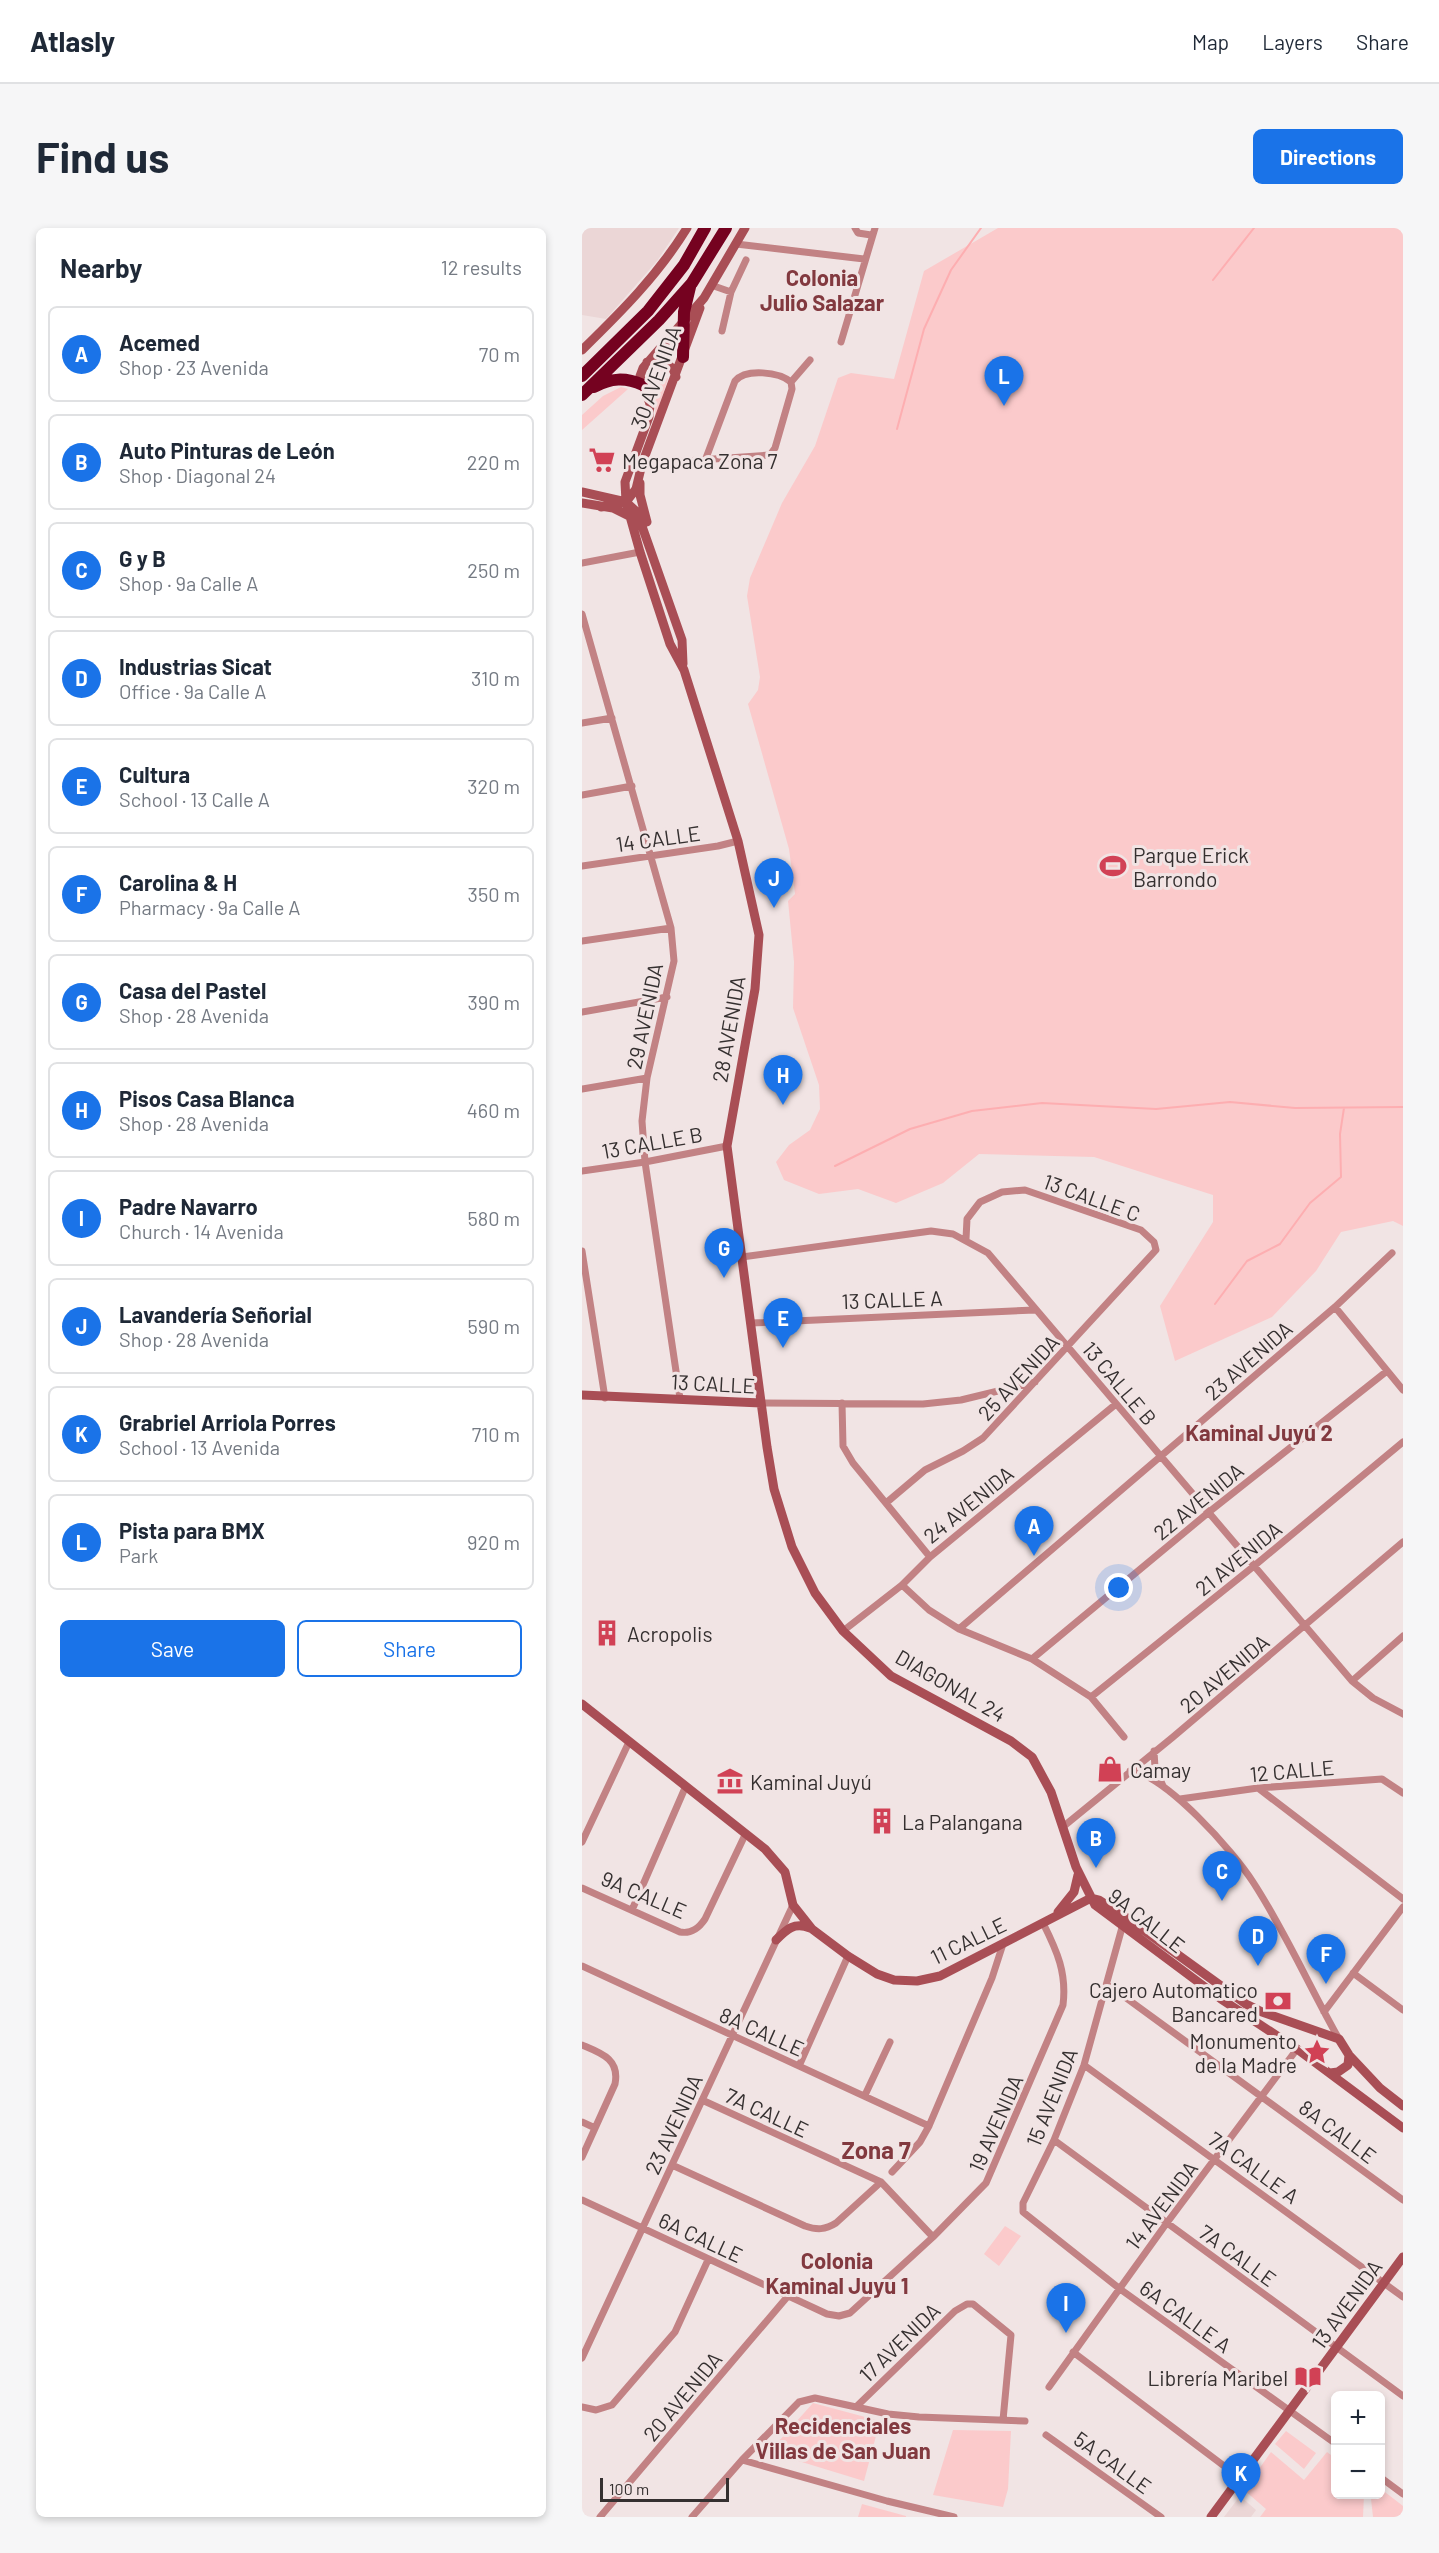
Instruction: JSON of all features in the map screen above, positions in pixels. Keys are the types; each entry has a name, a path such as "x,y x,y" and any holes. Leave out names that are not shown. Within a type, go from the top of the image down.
{"highway":[{"path":"684,265 695,228"},
{"path":"582,376 648,311 684,265 705,228"},
{"path":"582,395 659,320 692,283 726,228"},
{"path":"683,357 684,312 692,283"},
{"path":"582,395 604,382 615,379 625,378 643,385"}],"main road":[{"path":"582,350 635,298 658,271 687,228"},
{"name":"30 AVENIDA","path":"626,502 636,489 642,464 704,298 745,228"},
{"name":"30 AVENIDA","path":"629,516 625,482 649,417 650,404 640,376 647,362 684,324 704,298"},
{"path":"647,362 661,358 673,369 675,377"},
{"path":"640,476 640,495 650,546"},
{"path":"592,494 616,492 625,482"},
{"path":"582,492 626,502"},
{"path":"602,507 626,502"},
{"name":"28 AVENIDA","path":"626,502 638,512 650,546 682,640 684,670"},
{"path":"582,503 621,511 629,516"},
{"name":"28 AVENIDA","path":"629,516 670,644 684,670 738,841 759,934 755,989 727,1146 761,1403"},
{"name":"13 CALLE","path":"582,1395 605,1398 680,1398 761,1403"},
{"name":"DIAGONAL 24","path":"761,1403 774,1489 792,1547 815,1593 843,1631 891,1676 995,1731 1032,1757 1051,1792 1078,1873 1091,1898"},
{"name":"11 CALLE","path":"582,1704 685,1788 765,1849 785,1872 793,1905 812,1929 848,1956 885,1977 917,1981 940,1976 1091,1898"},
{"name":"11 CALLE","path":"1046,1921 1067,1903 1074,1892 1078,1873"},
{"name":"9A CALLE","path":"1091,1898 1095,1905 1221,1999 1297,2049 1403,2128"},
{"name":"9A CALLE","path":"1091,1898 1099,1899 1127,1918 1197,1966 1246,2004 1262,2012 1339,2039"},
{"path":"776,1940 792,1926 802,1925 812,1929"},
{"path":"1339,2039 1349,2055 1380,2088 1403,2106"},
{"path":"1330,2073 1338,2072 1348,2065 1349,2055"},
{"name":"13 AVENIDA","path":"1211,2517 1403,2257"}],"street":[{"path":"841,342 873,231 858,233 855,228"},
{"path":"736,244 864,259"},
{"path":"722,331 731,292 746,260"},
{"path":"711,285 731,292"},
{"path":"791,382 810,360"},
{"path":"642,464 770,455 775,448 792,389 791,382 786,378 748,373 740,375 735,381 706,458"},
{"path":"582,563 640,552"},
{"name":"29 AVENIDA","path":"582,614 671,928 674,961 646,1078 642,1121 645,1162 680,1398"},
{"path":"582,648 592,647"},
{"path":"582,723 612,718"},
{"path":"582,795 632,786"},
{"name":"14 CALLE","path":"582,866 738,841"},
{"path":"582,941 671,928"},
{"path":"582,1012 667,997"},
{"path":"582,1089 646,1078"},
{"name":"13 CALLE B","path":"582,1171 645,1162 727,1146"},
{"name":"13 CALLE C","path":"966,1239 967,1219 980,1202 1002,1192 1025,1190 1141,1230 1154,1242 1156,1250"},
{"name":"13 CALLE B","path":"742,1257 931,1231 953,1234 966,1239 988,1253 1352,1681 1372,1698 1403,1714"},
{"name":"25 AVENIDA","path":"886,1503 925,1470 983,1438 1156,1250"},
{"path":"582,1251 605,1398"},
{"name":"23 AVENIDA","path":"959,1629 1335,1307 1392,1253"},
{"path":"1335,1307 1403,1390"},
{"name":"13 CALLE A","path":"751,1323 1035,1310"},
{"name":"22 AVENIDA","path":"1032,1659 1209,1512 1387,1371"},
{"name":"13 CALLE","path":"761,1403 933,1403 961,1400 1035,1382"},
{"path":"842,1403 843,1446 853,1463 930,1557"},
{"name":"24 AVENIDA","path":"843,1631 1116,1404"},
{"name":"21 AVENIDA","path":"1091,1698 1403,1442"},
{"name":"20 AVENIDA","path":"1064,1826 1403,1542"},
{"path":"902,1584 929,1610 959,1629 1032,1659 1091,1698 1124,1737"},
{"path":"1352,1681 1403,1636"},
{"path":"582,1842 629,1742"},
{"path":"1154,1750 1157,1775 1164,1788"},
{"path":"1130,1771 1144,1774 1180,1799 1253,1881 1339,2039"},
{"name":"12 CALLE","path":"1180,1799 1258,1788 1382,1779 1403,1793"},
{"path":"632,1910 685,1788"},
{"path":"1258,1788 1403,1899"},
{"name":"9A CALLE","path":"582,1888 680,1932 692,1931 705,1919 745,1834"},
{"name":"23 AVENIDA","path":"582,2358 793,1905"},
{"path":"1324,2012 1403,1906"},
{"name":"19 AVENIDA","path":"839,2316 850,2313 933,2237 984,2187 988,2180 1062,2009 1065,1984 1062,1966 1046,1921"},
{"name":"15 AVENIDA","path":"1023,2209 1084,2065 1123,1924"},
{"path":"892,2172 920,2142 929,2126 992,1978 1003,1944"},
{"path":"799,2066 848,1956"},
{"name":"8A CALLE","path":"582,1966 929,2126"},
{"path":"1353,1973 1403,2010"},
{"name":"8A CALLE","path":"1107,1984 1403,2200"},
{"path":"865,2095 890,2042"},
{"path":"582,2045 606,2056 614,2065 616,2074 615,2084 582,2157"},
{"name":"14 AVENIDA","path":"1049,2387 1166,2223 1297,2049"},
{"name":"7A CALLE A","path":"1084,2065 1403,2297"},
{"name":"7A CALLE","path":"702,2100 881,2182 933,2237"},
{"path":"582,2122 595,2128"},
{"name":"7A CALLE","path":"1054,2140 1403,2396"},
{"path":"672,2164 805,2226 818,2229 828,2228 836,2223 881,2182"},
{"name":"6A CALLE","path":"582,2200 827,2314 839,2316"},
{"name":"6A CALLE A","path":"1023,2209 1025,2214 1120,2289 1331,2441"},
{"path":"582,2407 596,2410 612,2405 675,2332 708,2260"},
{"name":"20 AVENIDA","path":"600,2517 788,2296"},
{"name":"17 AVENIDA","path":"857,2406 955,2311 967,2304 978,2307 1011,2335 1003,2420"},
{"path":"1073,2352 1240,2478"},
{"path":"692,2517 742,2460 799,2402 816,2398 888,2414 1025,2421"},
{"name":"5A CALLE","path":"1046,2435 1161,2517"},
{"path":"742,2460 887,2501 954,2517"},
{"path":"1385,2481 1403,2494"}],"shaded area":[{"path":"582,228 679,228 657,261 606,319 582,315"},
{"name":"Parque Erick Barrondo","path":"998,228 1403,228 1403,1226 1393,1221 1341,1232 1316,1271 1272,1317 1175,1361 1160,1306 1213,1222 1213,1195 1094,1157 979,1154 943,1183 896,1203 858,1189 819,1194 784,1180 776,1162 789,1145 810,1130 820,1109 819,1085 793,1008 794,962 788,901 795,894 789,849 748,704 758,690 760,677 747,596 750,578 782,503 815,446 838,378 851,373 894,379 924,271"},
{"path":"655,368 662,370 668,379 655,418 655,400 647,378 650,370"},
{"path":"621,387 628,389 582,430 582,415 603,396"},
{"path":"1005,2226 1021,2236 999,2266 984,2254"},
{"path":"813,2403 880,2421 864,2481 769,2452"},
{"path":"953,2430 1011,2431 1008,2489 1003,2507 933,2495"},
{"path":"1286,2431 1316,2453 1304,2469 1275,2444"},
{"path":"1271,2452 1304,2480 1327,2452 1331,2455 1331,2499 1364,2499 1363,2517 1260,2517 1266,2509 1244,2490"},
{"path":"1385,2492 1403,2506 1403,2517 1373,2517 1371,2499 1385,2499"},
{"path":"1240,2496 1256,2510 1251,2517 1224,2517"},
{"path":"862,2504 906,2516 906,2517 858,2517"}],"waterway":[{"path":"897,429 924,329 951,270 981,228"},
{"path":"1213,280 1254,228"},
{"path":"835,1166 910,1129 972,1111 1042,1103 1156,1109 1230,1102 1295,1108 1403,1107"},
{"path":"1215,1304 1247,1261 1280,1244 1310,1203 1341,1177 1340,1134 1344,1108"}],"place":[{"name":"Pista para BMX","path":"1004,406"},
{"name":"Megapaca Zona 7","path":"602,460"},
{"name":"Parque Erick Barrondo","path":"1113,866"},
{"name":"Lavandería Señorial","path":"774,908"},
{"name":"Pisos Casa Blanca","path":"783,1105"},
{"name":"Casa del Pastel","path":"724,1278"},
{"name":"Cultura","path":"783,1348"},
{"name":"Acemed","path":"1034,1556"},
{"name":"Acropolis","path":"607,1633"},
{"name":"Camay","path":"1110,1769"},
{"name":"Kaminal Juyú","path":"730,1781"},
{"name":"La Palangana","path":"882,1821"},
{"name":"Auto Pinturas de León","path":"1096,1868"},
{"name":"G y B","path":"1222,1901"},
{"name":"Industrias Sicat","path":"1258,1966"},
{"name":"Carolina & H","path":"1326,1984"},
{"name":"Cajero Automatico Bancared","path":"1278,2001"},
{"name":"Monumento de la Madre","path":"1317,2052"},
{"name":"Padre Navarro","path":"1066,2333"},
{"name":"Librería Maribel","path":"1308,2377"},
{"name":"Grabriel Arriola Porres","path":"1241,2503"}],"district":[{"name":"Colonia Julio Salazar","path":"822,290"},
{"name":"Kaminal Juyú 2","path":"1259,1432"},
{"name":"Zona 7","path":"876,2149"},
{"name":"Colonia Kaminal Juyu 1","path":"837,2272"},
{"name":"Recidenciales Villas de San Juan","path":"843,2438"}]}
